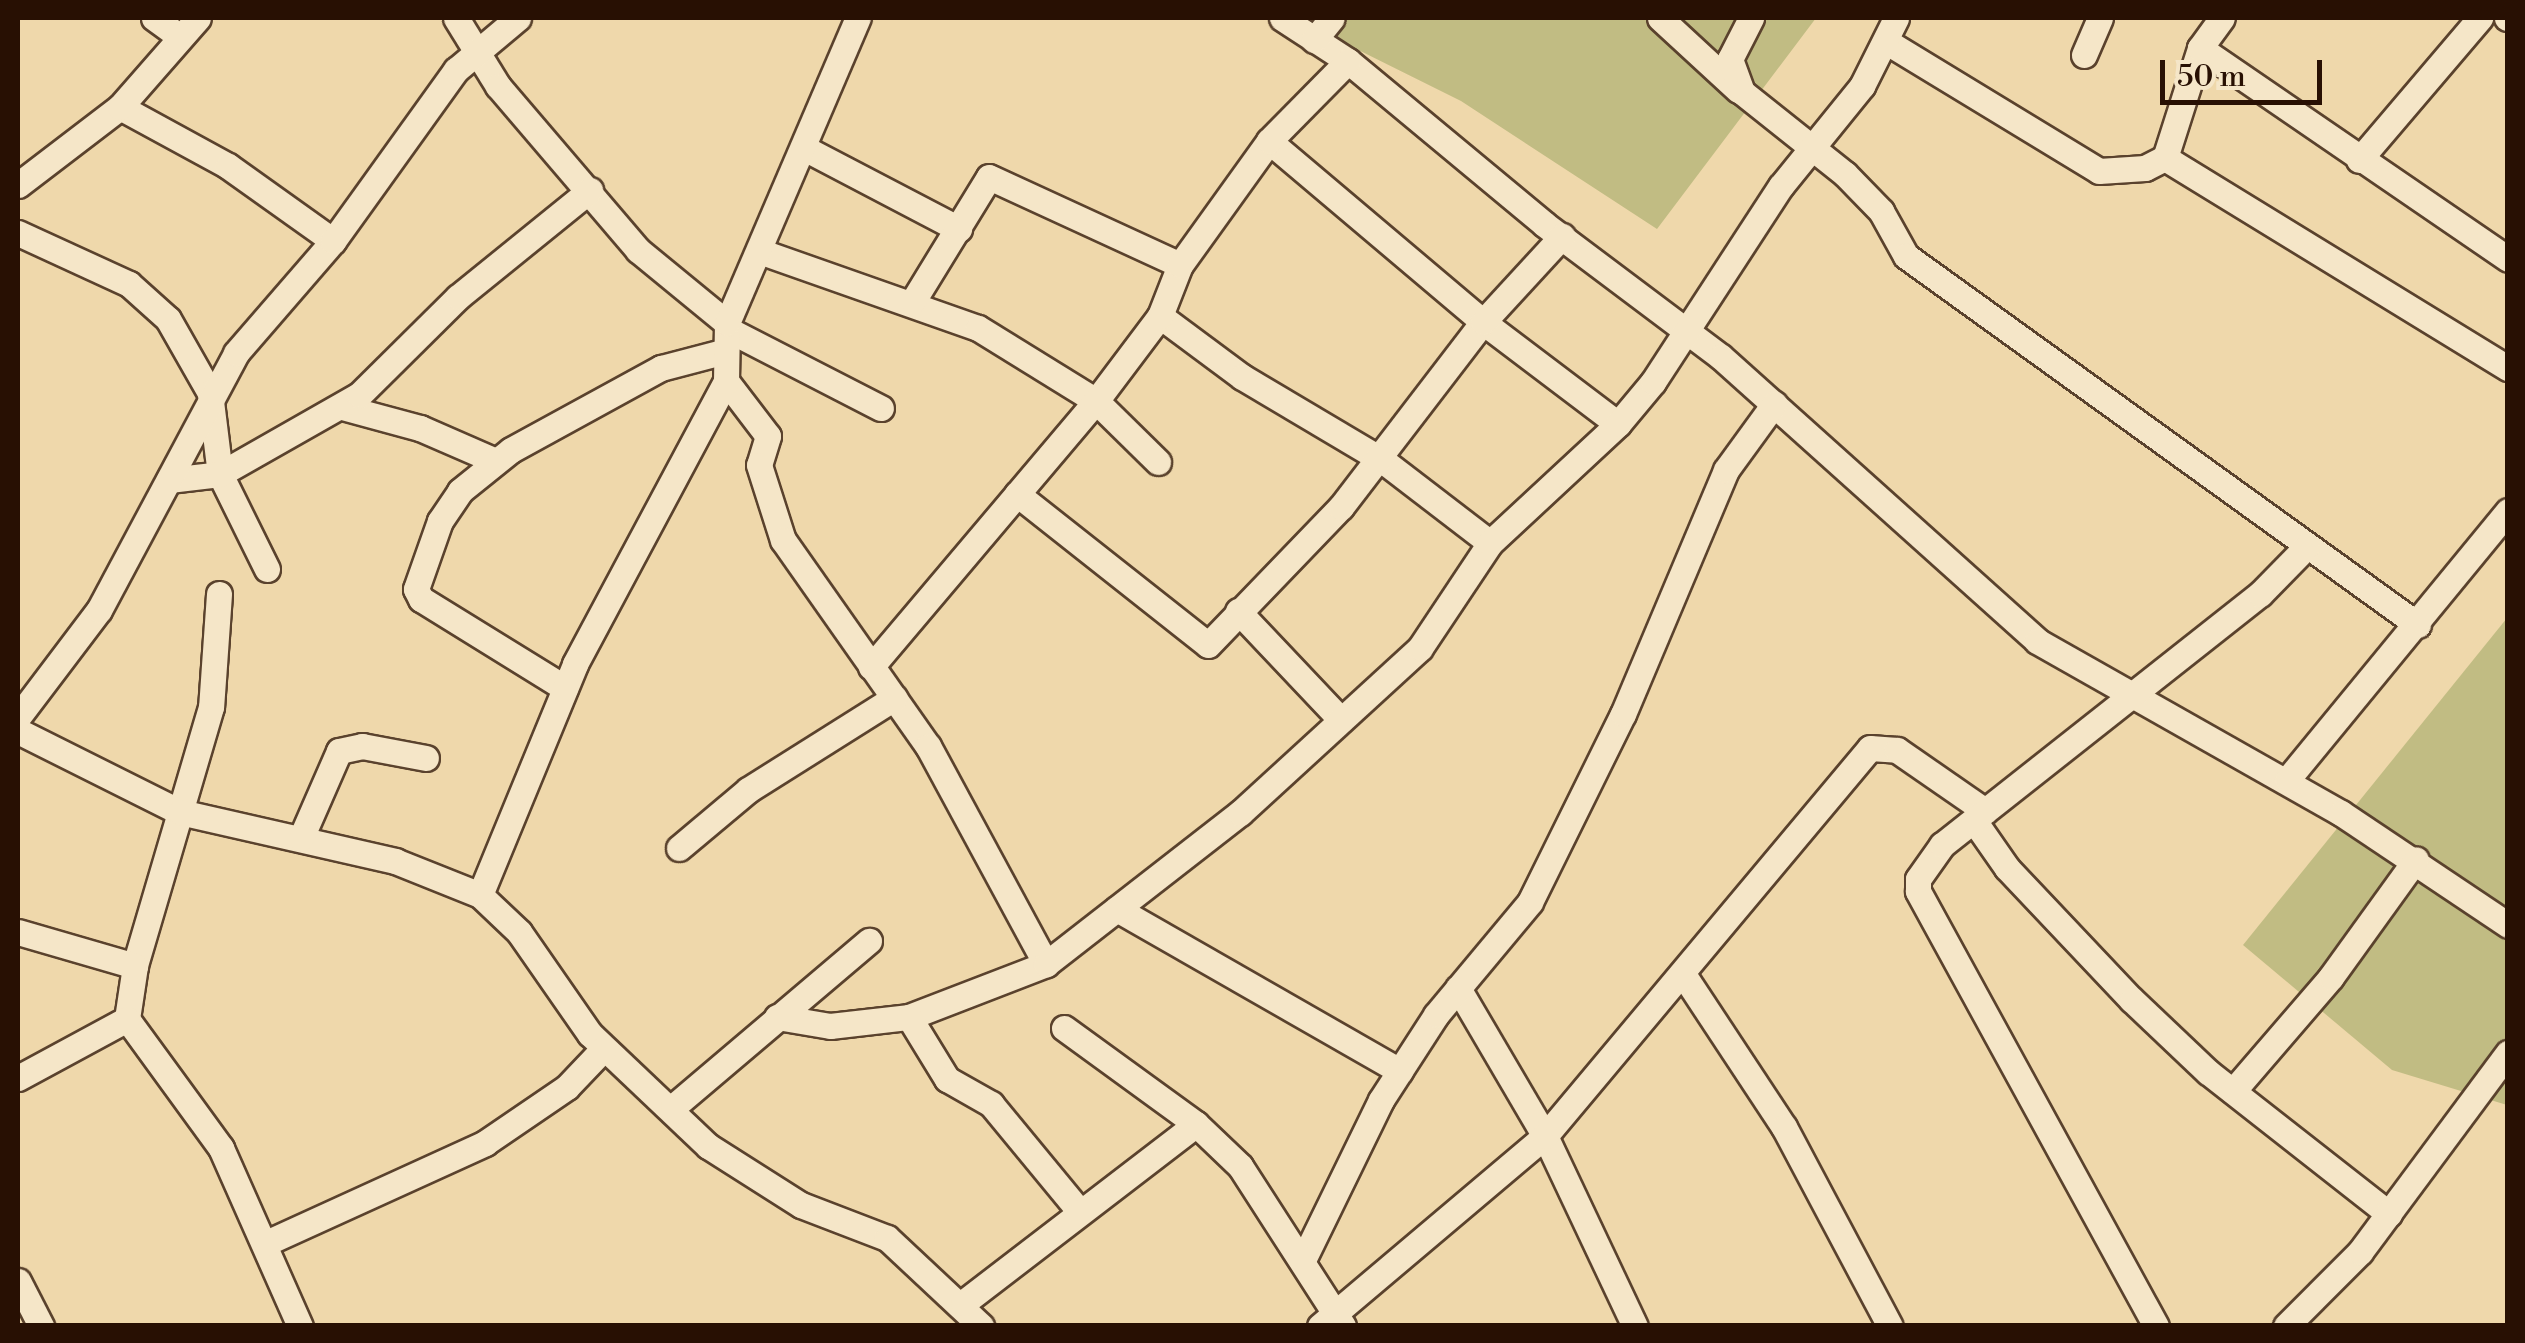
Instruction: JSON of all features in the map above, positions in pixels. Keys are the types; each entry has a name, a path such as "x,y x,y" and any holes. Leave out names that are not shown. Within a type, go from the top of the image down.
{"street":[{"path":"154,18 179,36"},
{"path":"18,184 120,107 198,18"},
{"path":"456,18 476,55 638,250 727,334 881,408"},
{"path":"18,717 85,634 169,480 210,393 236,353 334,241 440,90 518,18"},
{"path":"480,896 565,688 726,380 727,334 858,18"},
{"path":"1282,18 1348,61 1562,236 1689,332 2037,642 2287,780 2416,860 2508,925"},
{"path":"1314,40 1332,18"},
{"path":"1660,18 1721,65 1742,92 1811,145 1881,211 1906,256 2418,625"},
{"path":"1721,65 1752,18"},
{"path":"777,1016 830,1026 909,1017 1046,964 1240,813 1420,648 1490,544 1618,424 1689,332 1811,145 1862,86 1896,18"},
{"path":"2084,55 2100,18"},
{"path":"1887,42 2099,171 2145,168 2164,158 2200,48 2222,18"},
{"path":"2360,160 2480,18"},
{"path":"2200,48 2508,259"},
{"path":"871,666 1096,400 1160,316 1180,266 1269,141 1348,61"},
{"path":"120,107 228,166 334,241"},
{"path":"1269,141 1483,322 1618,424"},
{"path":"804,148 959,229"},
{"path":"2164,158 2508,368"},
{"path":"913,301 989,177 1180,266"},
{"path":"169,480 220,474 342,407 458,297 590,190"},
{"path":"18,233 148,297 210,393 220,474 267,569"},
{"path":"1017,494 1208,645 1382,460 1483,322 1562,236"},
{"path":"759,251 913,301 978,328 1096,400 1158,462"},
{"path":"1160,316 1242,377 1382,460 1490,544"},
{"path":"565,688 439,612 416,589 440,522 460,492 496,461 646,375 727,334"},
{"path":"726,380 768,436 760,464 784,540 928,746 1046,964"},
{"path":"1303,1260 1400,1071 1458,988 1530,902 1624,714 1726,470 1774,404"},
{"path":"342,407 420,428 496,461"},
{"path":"2287,780 2418,625 2508,510"},
{"path":"2156,1326 1918,891 1918,879 1942,845 2260,594 2307,546"},
{"path":"219,594 211,707 135,966 126,1018 221,1148 300,1326"},
{"path":"1238,612 1341,720"},
{"path":"679,848 748,790 894,698"},
{"path":"18,731 180,812 396,861 480,896 519,932 604,1049 747,1176 887,1238 964,1303 981,1326"},
{"path":"302,838 339,751 362,746 426,758"},
{"path":"1064,1028 1196,1124 1240,1166 1303,1260 1334,1322 1545,1136 1683,974 1737,902 1870,748 1897,750 1980,817 2007,868 2080,946 2232,1092 2389,1214"},
{"path":"2232,1092 2331,978 2416,860"},
{"path":"1116,908 1400,1071"},
{"path":"18,932 135,966"},
{"path":"673,1107 869,941"},
{"path":"1683,974 1784,1128 1890,1326"},
{"path":"1458,988 1545,1136 1634,1326"},
{"path":"909,1017 947,1079 991,1104 1080,1212"},
{"path":"18,1078 126,1018"},
{"path":"266,1243 485,1143 566,1087 604,1049"},
{"path":"2286,1326 2389,1214 2508,1053"},
{"path":"964,1303 1196,1124"},
{"path":"18,1281 41,1326"}],"shaded area":[{"path":"1294,18 1816,18 1657,229 1461,101"},
{"path":"2507,618 2507,1105 2392,1070 2243,945"}]}
